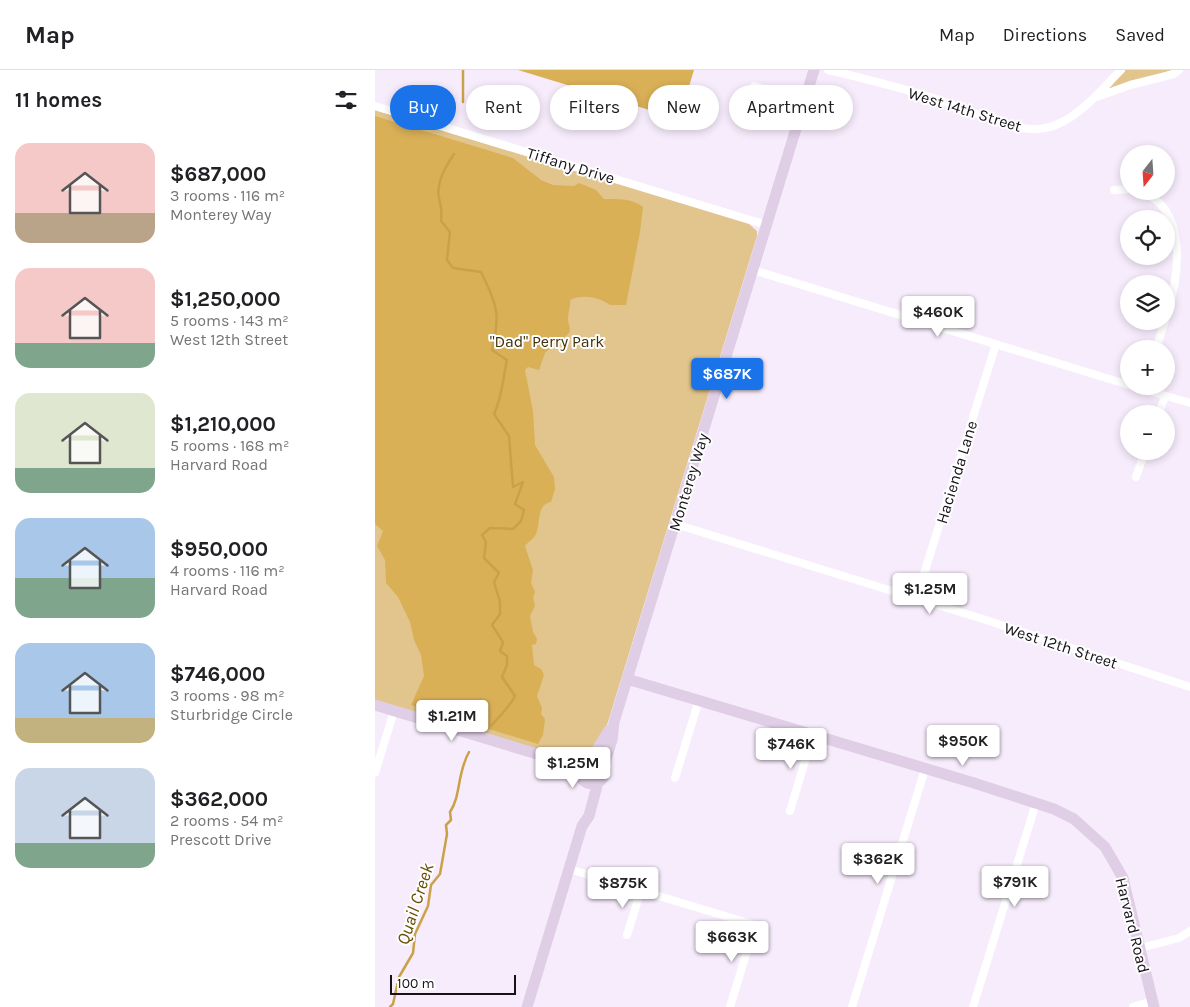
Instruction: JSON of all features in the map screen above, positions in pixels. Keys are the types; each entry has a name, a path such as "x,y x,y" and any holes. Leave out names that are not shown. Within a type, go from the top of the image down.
{"street":[{"name":"Monterey Way","path":"810,85 815,70"},
{"name":"West 14th Street","path":"828,70 874,81 1028,128 1037,129 1058,124 1095,97 1121,70"},
{"name":"West 14th Street","path":"1095,97 1130,85 1174,74 1179,70"},
{"name":"Tiffany Drive","path":"375,106 767,225"},
{"name":"Monterey Way","path":"604,765 627,678 796,130"},
{"path":"1114,190 1120,190"},
{"path":"1155,200 1164,208 1175,230 1175,276"},
{"path":"753,270 1120,383"},
{"name":"Hacienda Lane","path":"912,598 923,577 996,344"},
{"path":"1162,405 1165,396 1190,403"},
{"path":"1136,477 1142,460"},
{"name":"West 12th Street","path":"675,524 1190,687"},
{"name":"Harvard Road","path":"627,678 1036,803 1074,819 1093,834 1111,854 1123,878 1153,1004"},
{"path":"675,778 699,700"},
{"path":"375,705 537,754 581,777 590,784 599,782"},
{"path":"375,773 394,711"},
{"name":"Monterey Way","path":"588,760 614,722"},
{"path":"790,811 813,735"},
{"path":"537,754 599,760 604,765 605,773 599,782 589,816 582,826"},
{"path":"527,1007 582,826 586,794 580,767 588,760"},
{"path":"852,1007 925,769"},
{"path":"973,1007 1036,803"},
{"path":"569,869 755,925 730,1007"},
{"path":"627,935 641,890"},
{"path":"1140,948 1179,938 1190,931"},
{"path":"1133,1007 1153,1004"}],"green space":[{"path":"518,70 694,70 689,85 648,85 648,110 638,107 638,85 567,85"},
{"path":"1125,70 1172,70 1105,92"},
{"name":"\"Dad\" Perry Park","path":"375,110 390,115 390,130 441,130 749,224 757,231 757,236 607,725 602,737 590,755 574,756 519,745 375,700"},
{"path":"375,116 390,121 390,130 421,130 513,158 541,180 553,185 574,186 579,183 596,190 604,199 629,201 643,207 626,305 610,305 590,297 570,300 569,333 545,353 539,370 528,367 525,370 533,411 535,445 554,477 555,489 551,502 546,504 541,510 534,538 525,546 533,570 531,583 535,592 533,598 535,606 530,616 533,632 537,639 536,644 532,645 534,665 541,669 544,675 537,696 542,708 541,714 545,719 543,735 538,744 411,705 424,676 421,655 414,640 410,622 398,597 386,583 385,560 377,546 383,531 375,524"}],"waterway":[{"name":"Quail Creek","path":"463,70 463,102"},
{"name":"Quail Creek","path":"454,154 442,174 438,192 441,221 450,232 447,260 453,268 481,272 491,293 497,318 492,350 507,360 501,395 494,414 509,436 513,487 523,482 515,504 524,510 521,521 513,529 490,528 482,535 486,542 484,558 499,573 494,582 500,602 500,614 492,625 503,642 500,651 507,656 507,665 502,677 515,696 492,725"},
{"name":"Quail Creek","path":"390,1007 393,1004 399,977 413,953 415,934 428,906 431,885 440,874 447,834 446,825 451,820 450,812 456,799 465,760 469,752"}]}
